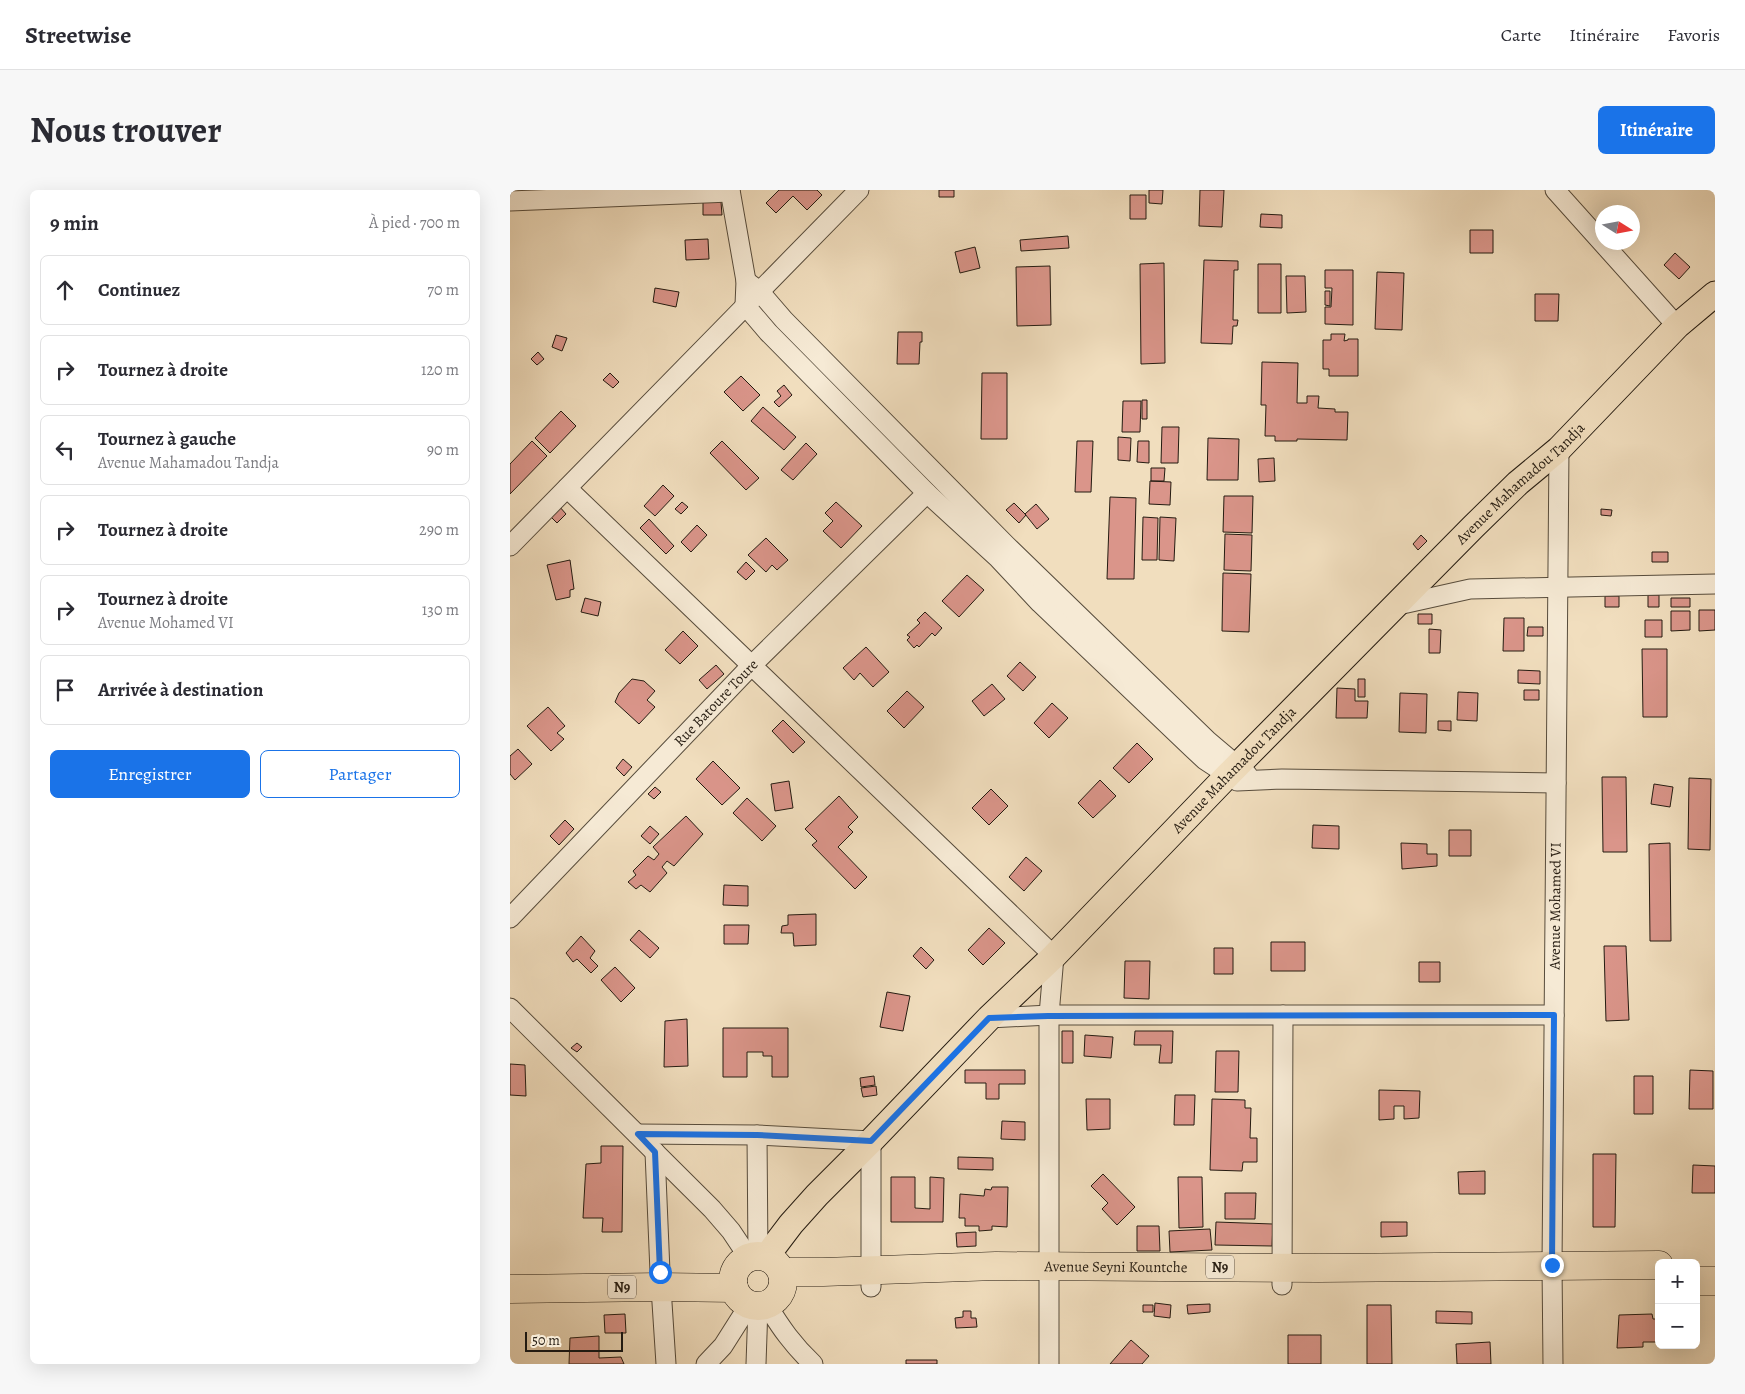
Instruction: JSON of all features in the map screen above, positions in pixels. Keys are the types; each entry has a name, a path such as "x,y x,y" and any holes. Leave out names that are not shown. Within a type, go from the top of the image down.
{"highway":[{"name":"Avenue Seyni Kountche","path":"510,1289 560,1280 660,1279 758,1281 1050,1275 1282,1277 1484,1283 1655,1265"},
{"name":"Avenue Seyni Kountche","path":"510,1271 560,1280"},
{"name":"Avenue Seyni Kountche","path":"1552,1275 1655,1282"}],"main road":[{"name":"Avenue Mahamadou Tandja","path":"758,1281 791,1224 816,1194 871,1141 989,1018 1239,774 1398,605 1518,483 1559,450 1677,326 1715,294"}],"street":[{"path":"510,546 745,305 752,286 859,190"},
{"path":"1554,190 1677,326"},
{"path":"510,201 730,191 752,286 878,417 1006,545 1135,682 1205,760 1239,774 1282,779 1556,783"},
{"path":"745,305 768,332 927,493 998,558 1040,603 1135,682"},
{"name":"Avenue Mohamed VI","path":"1552,1364 1559,450"},
{"path":"567,488 1054,956 1048,1016 1049,1364"},
{"name":"Rue Batoure Toure","path":"510,918 752,665 927,493"},
{"path":"1398,605 1470,589 1715,584"},
{"path":"510,1008 638,1134 712,1209 731,1231 782,1330 794,1346 813,1364"},
{"path":"1282,1277 1283,1015"},
{"path":"989,1018 1048,1016 1554,1015"},
{"path":"638,1134 757,1135 871,1141 871,1278"},
{"path":"756,1364 758,1281 757,1135"},
{"path":"655,1152 660,1279 666,1364"},
{"path":"706,1364 723,1346 758,1281"}],"building":[{"path":"779,190 817,190 822,195 807,210 793,196 776,213 766,203"},
{"path":"939,190 954,190 954,197 939,197"},
{"path":"1149,190 1163,190 1162,204 1149,203"},
{"path":"1200,190 1224,190 1222,227 1199,226"},
{"path":"1130,195 1146,195 1146,219 1130,219"},
{"path":"703,202 721,202 722,215 703,215"},
{"path":"1261,214 1282,215 1282,228 1260,227"},
{"path":"1470,230 1493,230 1493,253 1470,253"},
{"path":"1068,236 1069,248 1021,251 1020,240"},
{"path":"708,239 709,259 686,260 685,240"},
{"path":"975,247 980,268 960,273 955,252"},
{"path":"1675,253 1690,267 1679,279 1664,265"},
{"path":"1204,260 1238,261 1238,270 1234,270 1233,320 1238,320 1237,326 1233,326 1232,344 1201,343"},
{"path":"1164,263 1165,363 1141,364 1140,264"},
{"path":"1258,264 1281,264 1281,313 1258,313"},
{"path":"1050,266 1051,325 1017,326 1016,267"},
{"path":"1325,270 1353,270 1353,325 1325,324 1325,307 1331,307 1332,288 1325,288"},
{"path":"1377,272 1404,273 1402,330 1375,329"},
{"path":"1286,276 1305,276 1306,312 1287,313"},
{"path":"655,288 679,292 676,307 653,302"},
{"path":"1325,291 1330,291 1330,306 1325,305"},
{"path":"1535,294 1559,294 1558,321 1535,321"},
{"path":"898,332 922,332 919,364 897,364"},
{"path":"1331,334 1345,334 1344,341 1358,339 1358,376 1329,376 1329,369 1323,369 1323,340 1331,340"},
{"path":"556,335 567,338 562,351 552,347"},
{"path":"538,352 544,359 537,365 531,359"},
{"path":"1262,362 1298,363 1297,403 1307,403 1307,396 1319,396 1318,408 1335,409 1335,412 1348,412 1347,440 1297,439 1297,441 1275,441 1275,436 1265,436 1266,405 1261,405"},
{"path":"610,373 619,382 613,388 603,380"},
{"path":"982,373 1007,373 1007,439 981,439"},
{"path":"741,376 760,395 743,411 724,392"},
{"path":"784,385 792,395 779,407 774,402 781,396 777,391"},
{"path":"1142,400 1147,400 1147,419 1142,419"},
{"path":"1123,401 1141,401 1140,432 1122,432"},
{"path":"763,407 796,437 784,450 751,421"},
{"path":"561,411 576,426 550,453 535,438"},
{"path":"1162,427 1179,427 1178,463 1161,463"},
{"path":"1118,437 1131,438 1130,461 1118,460"},
{"path":"1208,438 1239,439 1238,480 1207,480"},
{"path":"532,441 547,456 510,494 510,464"},
{"path":"722,441 759,478 746,490 710,453"},
{"path":"1077,441 1093,441 1091,492 1075,492"},
{"path":"1138,441 1149,441 1149,463 1137,462"},
{"path":"806,443 817,454 793,480 781,470"},
{"path":"1274,458 1275,481 1259,482 1258,459"},
{"path":"1151,468 1165,468 1164,481 1151,481"},
{"path":"1150,481 1171,482 1170,505 1149,504"},
{"path":"663,485 674,496 655,516 644,506"},
{"path":"1224,496 1253,496 1252,533 1223,532"},
{"path":"1110,497 1136,498 1134,579 1107,579"},
{"path":"682,502 688,507 681,514 675,509"},
{"path":"836,502 862,526 841,548 823,531 833,521 825,513"},
{"path":"1014,503 1026,515 1019,523 1006,510"},
{"path":"1036,504 1049,519 1037,529 1025,514"},
{"path":"559,506 566,514 557,523 549,515"},
{"path":"1601,509 1612,510 1611,516 1601,515"},
{"path":"1143,517 1158,518 1157,560 1142,560"},
{"path":"1160,517 1176,518 1174,561 1159,560"},
{"path":"649,519 674,546 666,554 640,528"},
{"path":"697,525 707,535 691,552 681,542"},
{"path":"1225,534 1252,535 1251,571 1224,570"},
{"path":"1421,535 1427,541 1418,550 1413,544"},
{"path":"766,538 788,560 777,570 772,565 766,572 748,555"},
{"path":"1652,552 1668,552 1668,562 1652,562"},
{"path":"570,560 574,589 570,590 570,597 556,600 547,565"},
{"path":"746,562 755,571 746,580 737,572"},
{"path":"1223,573 1251,574 1249,632 1222,631"},
{"path":"967,575 984,590 959,617 942,601"},
{"path":"1648,595 1659,595 1659,607 1648,607"},
{"path":"1605,596 1619,596 1619,607 1605,607"},
{"path":"585,598 601,602 598,616 581,612"},
{"path":"1671,598 1690,598 1690,607 1671,607"},
{"path":"1699,610 1715,610 1715,630 1699,631"},
{"path":"1671,611 1690,611 1690,630 1671,631"},
{"path":"925,612 942,628 935,636 932,633 919,647 917,645 914,648 907,640 910,637 907,635 920,623 917,620"},
{"path":"1418,614 1432,614 1432,624 1418,624"},
{"path":"1504,618 1524,618 1524,651 1503,651"},
{"path":"1645,620 1662,620 1662,637 1645,637"},
{"path":"1528,627 1543,627 1543,636 1527,636"},
{"path":"1429,629 1441,630 1440,653 1429,653"},
{"path":"683,631 698,646 680,664 665,650"},
{"path":"866,647 889,672 873,687 860,673 854,680 843,668"},
{"path":"1642,649 1667,649 1667,717 1643,717"},
{"path":"1020,662 1036,677 1023,691 1007,676"},
{"path":"716,665 724,674 707,689 699,680"},
{"path":"1518,670 1540,671 1540,684 1518,683"},
{"path":"632,679 644,681 655,691 647,700 655,707 639,724 615,702 619,693"},
{"path":"1358,679 1365,679 1365,697 1358,697"},
{"path":"992,684 1005,699 984,716 972,701"},
{"path":"1337,688 1355,689 1355,701 1368,701 1367,718 1336,718"},
{"path":"1524,690 1539,690 1539,700 1524,700"},
{"path":"907,691 924,707 904,728 887,711"},
{"path":"1458,692 1478,693 1477,721 1457,720"},
{"path":"1400,693 1427,694 1426,733 1399,732"},
{"path":"1052,703 1068,718 1049,738 1034,723"},
{"path":"548,707 565,726 557,733 564,739 551,751 527,726"},
{"path":"783,720 805,742 793,753 772,731"},
{"path":"1438,721 1451,721 1451,731 1438,730"},
{"path":"1137,743 1153,759 1129,783 1113,768"},
{"path":"518,749 532,764 515,780 510,774 510,756"},
{"path":"623,759 632,767 624,776 616,768"},
{"path":"713,761 740,788 722,805 696,779"},
{"path":"1602,777 1626,777 1627,852 1603,852"},
{"path":"1689,778 1711,779 1710,850 1688,849"},
{"path":"1100,780 1116,796 1093,818 1078,803"},
{"path":"789,781 793,808 775,811 771,784"},
{"path":"1654,784 1673,787 1670,807 1651,804"},
{"path":"655,787 661,792 654,799 648,794"},
{"path":"991,789 1008,806 989,825 972,808"},
{"path":"839,796 858,817 848,827 853,832 838,847 867,877 855,889 812,845 817,841 805,829"},
{"path":"747,798 776,826 762,841 733,813"},
{"path":"686,816 703,834 674,866 667,861 662,867 667,873 650,892 641,885 636,889 628,882 636,875 633,871 648,856 654,860 659,854 653,847"},
{"path":"565,820 574,829 559,845 550,836"},
{"path":"1313,825 1339,826 1339,849 1312,848"},
{"path":"650,826 659,834 650,844 641,836"},
{"path":"1449,830 1471,830 1471,856 1449,856"},
{"path":"1401,843 1427,844 1427,854 1437,854 1437,866 1402,869"},
{"path":"1670,843 1671,941 1650,941 1649,844"},
{"path":"1026,857 1042,871 1024,891 1009,877"},
{"path":"724,885 748,886 748,906 723,905"},
{"path":"816,914 816,945 794,946 793,933 781,933 782,926 788,925 788,915"},
{"path":"724,925 749,925 748,944 724,944"},
{"path":"989,928 1005,943 983,965 968,950"},
{"path":"639,930 659,948 650,958 630,940"},
{"path":"581,936 595,951 590,958 598,966 591,973 577,959 573,962 566,953"},
{"path":"1271,942 1305,942 1305,971 1271,971"},
{"path":"1604,946 1626,946 1629,1020 1606,1021"},
{"path":"921,947 934,960 926,969 913,956"},
{"path":"1214,948 1233,948 1233,974 1214,974"},
{"path":"1125,961 1150,961 1149,999 1124,998"},
{"path":"1419,962 1440,962 1440,982 1419,982"},
{"path":"615,967 635,988 621,1002 601,980"},
{"path":"887,992 910,996 903,1031 880,1027"},
{"path":"687,1019 688,1066 664,1067 665,1021"},
{"path":"723,1028 788,1028 788,1077 772,1077 772,1056 763,1056 763,1052 747,1052 747,1077 723,1077"},
{"path":"1062,1031 1073,1031 1073,1063 1062,1063"},
{"path":"1135,1031 1173,1031 1172,1063 1159,1063 1161,1045 1134,1045"},
{"path":"1085,1035 1113,1037 1111,1058 1084,1056"},
{"path":"577,1043 582,1047 577,1052 571,1048"},
{"path":"1216,1051 1239,1051 1238,1092 1215,1092"},
{"path":"510,1064 525,1065 526,1096 510,1095"},
{"path":"965,1070 1025,1070 1025,1084 999,1084 999,1099 986,1099 986,1083 965,1083"},
{"path":"1690,1070 1713,1071 1713,1109 1689,1109"},
{"path":"874,1076 875,1085 861,1087 860,1078"},
{"path":"1634,1076 1653,1076 1653,1114 1634,1114"},
{"path":"876,1086 877,1095 863,1097 861,1088"},
{"path":"1379,1090 1420,1091 1419,1118 1404,1119 1404,1106 1394,1106 1394,1119 1379,1120"},
{"path":"1175,1095 1195,1095 1194,1125 1174,1125"},
{"path":"1086,1099 1110,1099 1110,1129 1087,1130"},
{"path":"1212,1099 1245,1100 1245,1108 1251,1108 1250,1138 1257,1138 1257,1162 1243,1162 1242,1171 1210,1170"},
{"path":"1002,1121 1025,1122 1025,1140 1001,1139"},
{"path":"601,1146 623,1146 622,1232 602,1232 603,1218 583,1218 586,1164 601,1163"},
{"path":"1593,1154 1616,1154 1615,1227 1593,1227"},
{"path":"958,1157 993,1158 993,1170 958,1169"},
{"path":"1693,1165 1715,1166 1715,1193 1692,1193"},
{"path":"1485,1171 1485,1194 1459,1194 1458,1172"},
{"path":"1103,1174 1135,1207 1117,1225 1102,1209 1108,1203 1091,1186"},
{"path":"891,1177 915,1177 915,1208 930,1209 930,1177 944,1178 943,1222 891,1222"},
{"path":"1178,1177 1202,1177 1203,1227 1179,1228"},
{"path":"992,1187 1008,1187 1007,1227 992,1226 992,1230 979,1231 979,1226 965,1226 965,1218 959,1218 960,1194 984,1196 985,1189 991,1190"},
{"path":"1225,1193 1256,1193 1255,1219 1225,1219"},
{"path":"1216,1222 1273,1224 1272,1246 1215,1245"},
{"path":"1381,1222 1407,1222 1407,1236 1381,1237"},
{"path":"1137,1226 1159,1226 1160,1251 1137,1251"},
{"path":"1210,1229 1212,1250 1170,1252 1169,1231"},
{"path":"976,1232 976,1246 957,1247 956,1233"},
{"path":"1155,1303 1171,1305 1170,1318 1154,1316"},
{"path":"1210,1304 1210,1312 1188,1314 1187,1305"},
{"path":"1143,1305 1153,1305 1153,1312 1143,1312"},
{"path":"1367,1305 1391,1305 1392,1364 1367,1364"},
{"path":"963,1311 971,1311 971,1318 976,1318 977,1327 956,1328 955,1318 963,1317"},
{"path":"1436,1311 1472,1312 1472,1324 1436,1323"},
{"path":"625,1314 626,1333 605,1333 604,1315"},
{"path":"1652,1314 1653,1319 1655,1319 1655,1342 1643,1342 1643,1347 1617,1348 1619,1315"},
{"path":"1288,1335 1321,1335 1321,1364 1288,1364"},
{"path":"599,1336 599,1358 621,1357 624,1364 569,1364 570,1338"},
{"path":"1131,1340 1149,1356 1142,1364 1110,1364"},
{"path":"1490,1342 1491,1364 1457,1364 1456,1344"},
{"path":"906,1360 937,1360 937,1364 906,1364"}],"route":[{"path":"660,1272 655,1152 638,1134 757,1135 871,1141 989,1018 1048,1016 1554,1015 1552,1265"}]}
